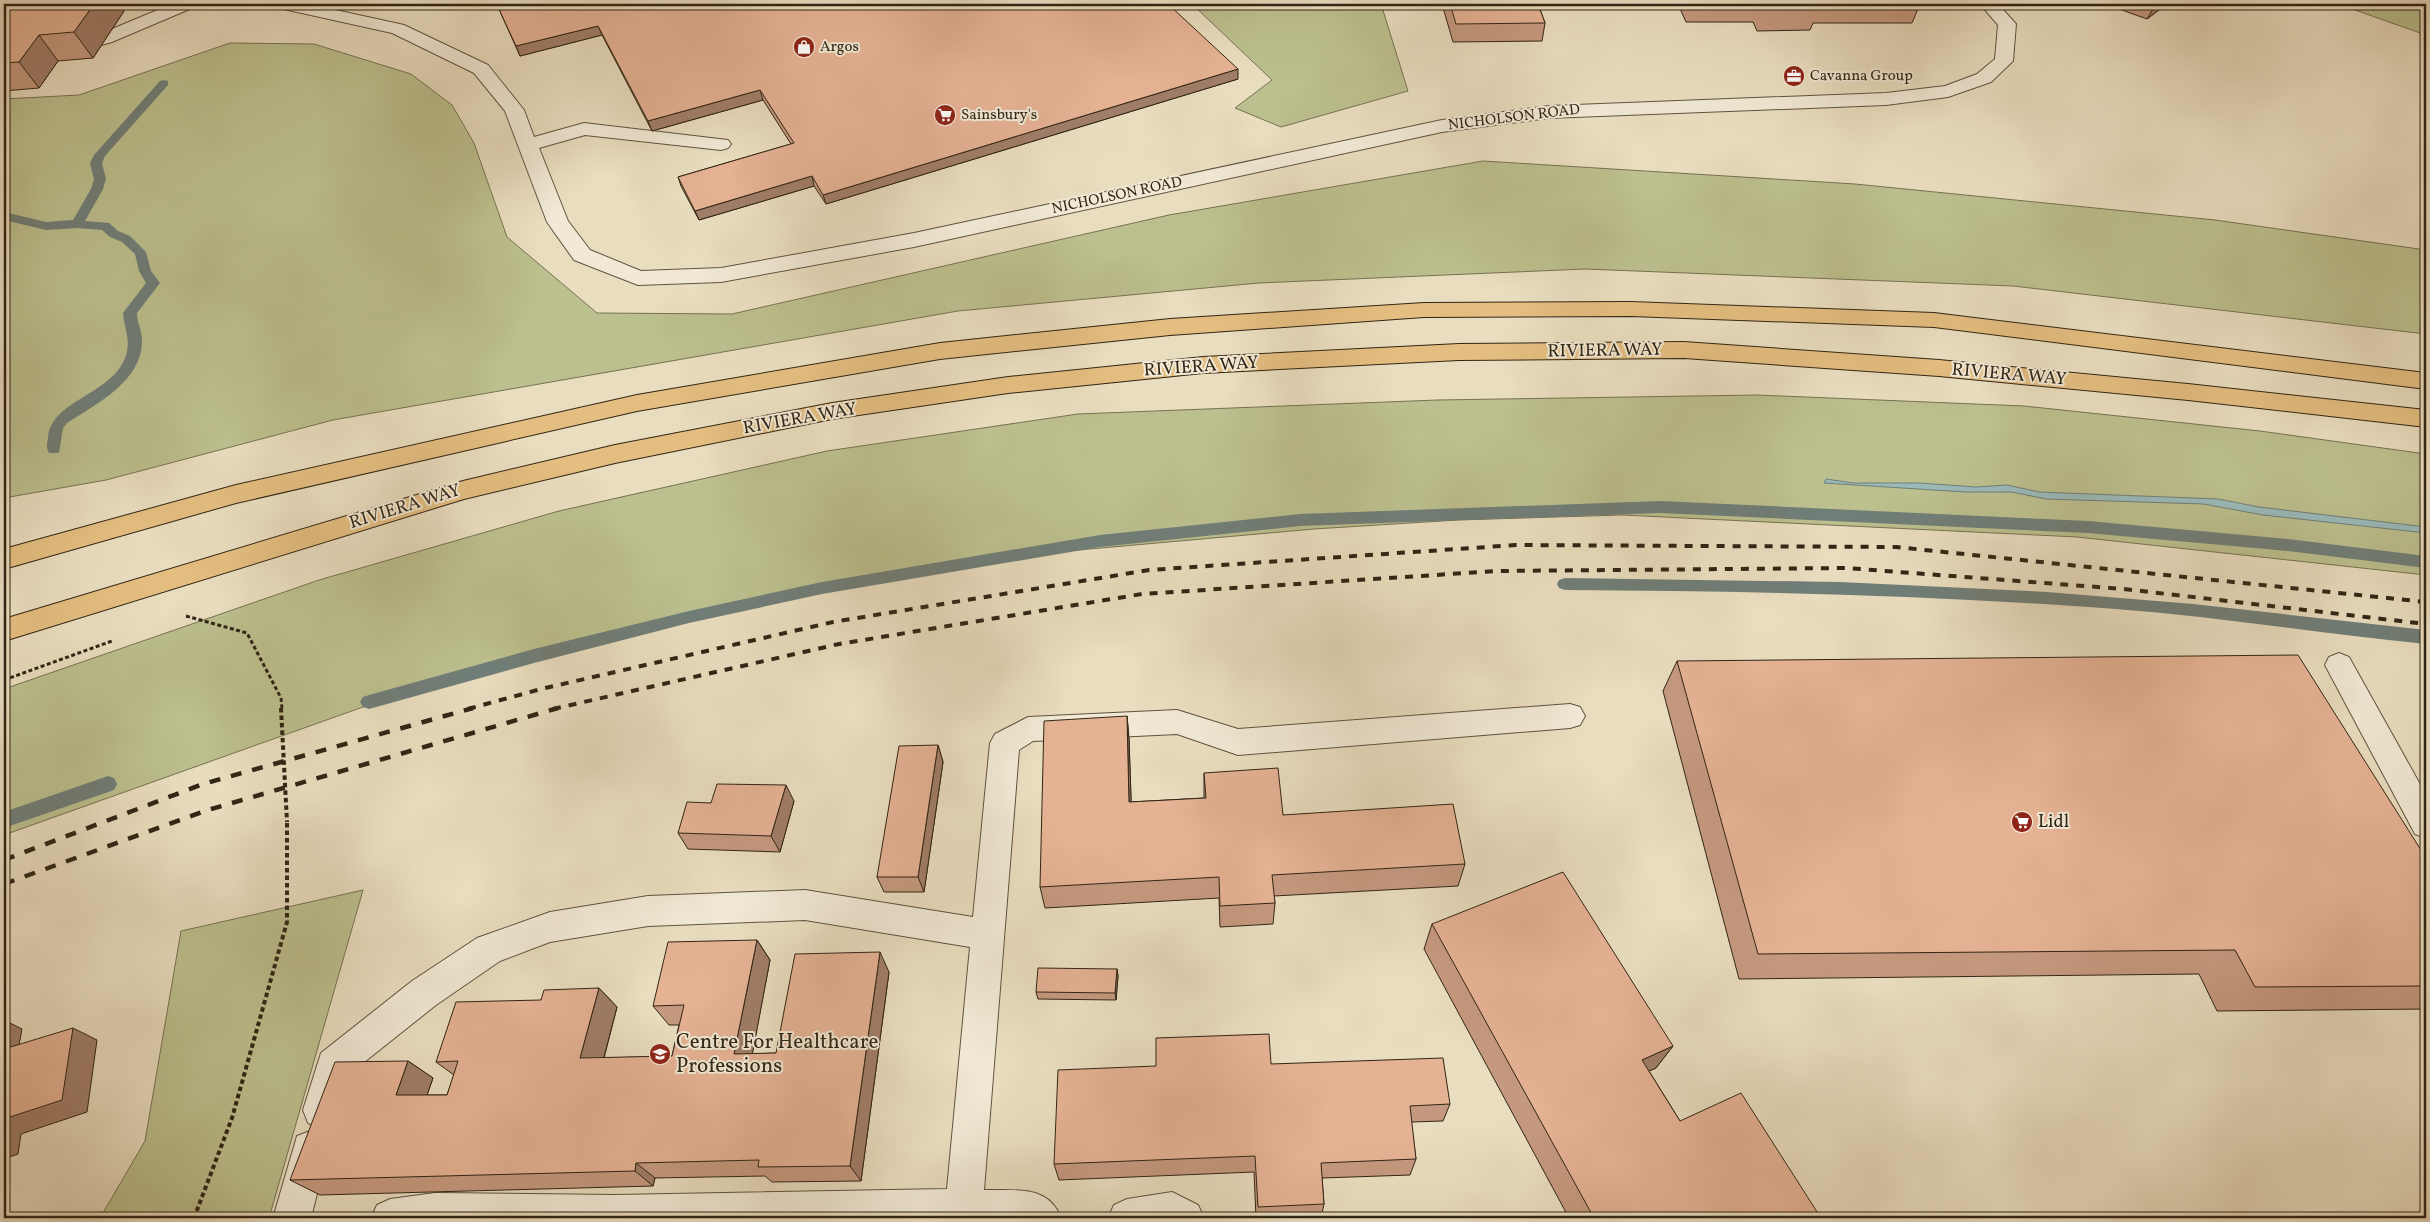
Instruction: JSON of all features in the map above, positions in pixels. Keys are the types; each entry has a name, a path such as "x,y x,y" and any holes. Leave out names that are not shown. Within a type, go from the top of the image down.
{"main road":[{"path":"4,559 236,494 637,403 940,351 1170,327 1424,310 1631,309 1934,320 2426,381"},
{"name":"RIVIERA WAY","path":"4,630 463,490 615,454 832,412 1008,385 1203,365 1459,352 1684,350 1949,369 2197,393 2426,419"}],"lane":[{"path":"4,67 106,38 186,4"},
{"name":"NICHOLSON ROAD","path":"285,4 398,29 481,70 514,110 558,222 582,255 638,278 721,275 914,240 1442,126 1549,112 1886,99 1948,91 1984,78 2004,61 2007,24 1989,4"},
{"path":"528,144 584,129 721,144"},
{"path":"2339,664 2426,824"},
{"path":"964,1207 1005,743 1028,729 1177,722 1238,742 1570,716"},
{"path":"292,1218 333,1065 424,992 488,949 550,927 648,911 805,905 988,935"},
{"path":"390,1218 435,1212 615,1214 964,1207 1035,1211 1042,1218"},
{"path":"1127,1218 1172,1211 1185,1218"}],"path":[{"path":"182,615 247,634 282,698 286,822 286,922 232,1118 194,1218"},
{"path":"4,680 116,639"}],"green space":[{"path":"1192,4 1381,4 1408,91 1281,127 1235,108 1272,80"},
{"path":"2338,4 2426,4 2426,35"},
{"path":"230,43 314,44 411,74 452,105 474,143 507,237 597,313 732,314 1169,215 1483,161 1855,184 2215,220 2426,250 2426,334 2013,286 1585,269 1259,283 958,311 333,420 106,480 4,498 4,99 79,95"},
{"path":"1757,395 2024,406 2260,431 2426,454 2426,575 2077,537 1622,515 1458,520 1314,529 1045,553 856,583 719,614 377,702 4,835 4,689 319,580 559,511 827,451 1078,414 1437,400"},
{"path":"363,890 269,1218 100,1218 145,1141 181,931"}],"water":[{"path":"1826,479 1853,483 1919,483 1976,487 2007,485 2039,492 2218,499 2259,507 2426,527 2426,533 2263,515 2203,504 2046,499 2012,492 1965,492 1824,483"}],"building":[{"path":"4,4 94,4 74,32 39,35 19,62 4,63"},
{"name":"Sainsbury's","path":"510,4 1168,4 1238,69 823,195 812,176 695,211 678,177 794,143 760,90 648,121 598,26 516,46 498,7"},
{"path":"1450,4 1538,4 1545,23 1456,24"},
{"path":"1819,4 1820,5 1766,5"},
{"name":"Lidl","path":"2298,655 2426,858 2426,986 2255,987 2235,950 1758,954 1677,661"},
{"path":"1127,716 1129,802 1206,798 1204,773 1278,768 1283,815 1453,804 1465,864 1272,875 1275,903 1220,906 1219,877 1040,887 1044,721"},
{"path":"938,745 918,877 877,877 899,746"},
{"path":"717,784 786,785 771,836 678,833 687,802 711,803"},
{"path":"1563,872 1673,1046 1642,1060 1680,1121 1741,1093 1821,1218 1594,1218 1432,924"},
{"path":"757,940 734,1054 776,1053 795,954 880,952 850,1166 758,1167 759,1160 636,1163 635,1171 290,1180 335,1062 408,1061 396,1095 447,1095 458,1061 436,1062 456,1002 541,1000 544,990 599,988 580,1058 672,1056 684,1005 653,1006 668,942"},
{"path":"1038,968 1117,969 1115,993 1036,992"},
{"path":"73,1028 62,1100 4,1119 4,1049"},
{"path":"1269,1034 1271,1064 1443,1058 1450,1104 1410,1106 1416,1159 1321,1163 1324,1204 1258,1207 1255,1156 1054,1164 1058,1070 1156,1066 1156,1038"}],"waterway":[{"path":"77,224 97,189 100,179 96,163 100,155 164,83"},
{"path":"4,216 46,226 77,224"},
{"path":"54,449 56,427 62,419 109,387 129,366 134,354 135,340 130,313 153,283 145,271 140,252 126,239 114,234 105,226 77,224"},
{"path":"369,702 534,656 689,617 822,588 984,559 1100,541 1300,520 1660,507 2088,527 2288,545 2426,562"},
{"path":"1565,584 1840,588 2047,598 2271,618 2426,637"},
{"path":"4,820 108,784"}],"railway":[{"path":"468,709 541,689 833,622 1149,570 1516,545 1896,547 2426,602"},
{"path":"553,709 839,644 1142,594 1497,571 1846,568 2124,589 2426,624"},
{"path":"4,860 203,784 473,708"},
{"path":"4,884 208,810 558,708"}],"place":[{"name":"Argos","path":"804,47"},
{"name":"Cavanna Group","path":"1794,76"},
{"name":"Sainsbury's","path":"945,115"},
{"name":"Lidl","path":"2022,822"},
{"name":"Centre For Healthcare Professions","path":"660,1054"}]}
